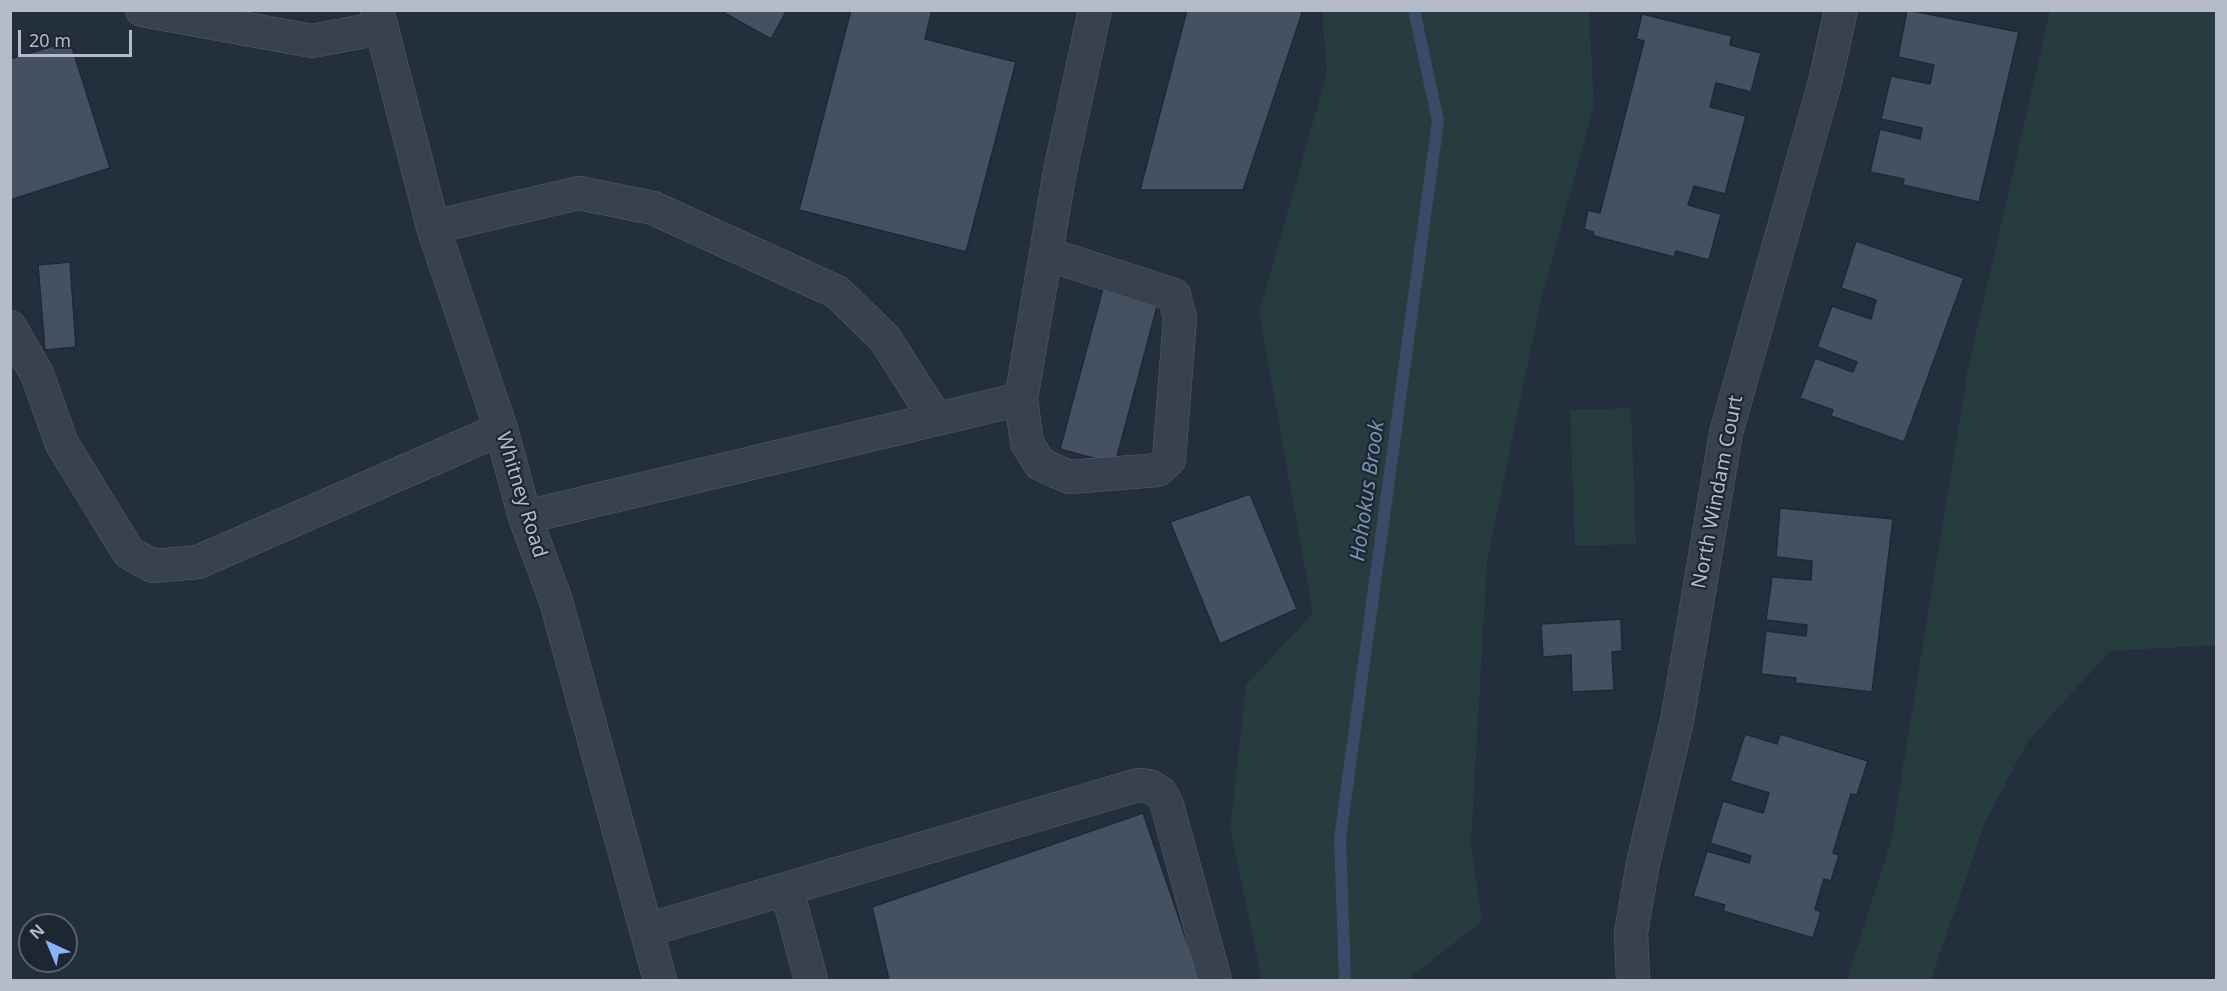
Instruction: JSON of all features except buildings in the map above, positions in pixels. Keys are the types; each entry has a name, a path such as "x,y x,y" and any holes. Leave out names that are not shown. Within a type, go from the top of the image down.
{"street":[{"path":"142,10 312,41 379,19"},
{"path":"1047,254 1174,295 1180,318 1169,460 1158,470 1069,477 1040,464 1027,443 1021,399 1060,171 1095,10"},
{"name":"North Windam Court","path":"1633,981 1633,921 1643,863 1677,721 1726,433 1825,82 1841,10"},
{"name":"Whitney Road","path":"379,19 433,227 501,429 525,517 556,601 660,981"},
{"path":"433,227 579,194 653,208 837,292 885,339 936,419"},
{"path":"10,327 37,374 62,444 129,553 153,566 198,562 501,429"},
{"path":"525,517 1021,399"},
{"path":"647,930 1138,785 1149,786 1161,793 1167,804 1215,981"},
{"path":"787,890 811,981"}],"green space":[{"path":"1322,11 1589,11 1594,106 1541,300 1487,562 1471,844 1482,921 1407,980 1262,980 1230,829 1246,685 1313,613 1259,313 1327,72"},
{"path":"2050,11 2216,11 2216,645 2110,651 2028,741 1984,825 1931,980 1847,980 1891,840 1968,368"},
{"path":"1631,408 1636,544 1575,546 1570,410"}],"waterway":[{"name":"Hohokus Brook","path":"1345,980 1340,838 1438,121 1414,10"}]}
